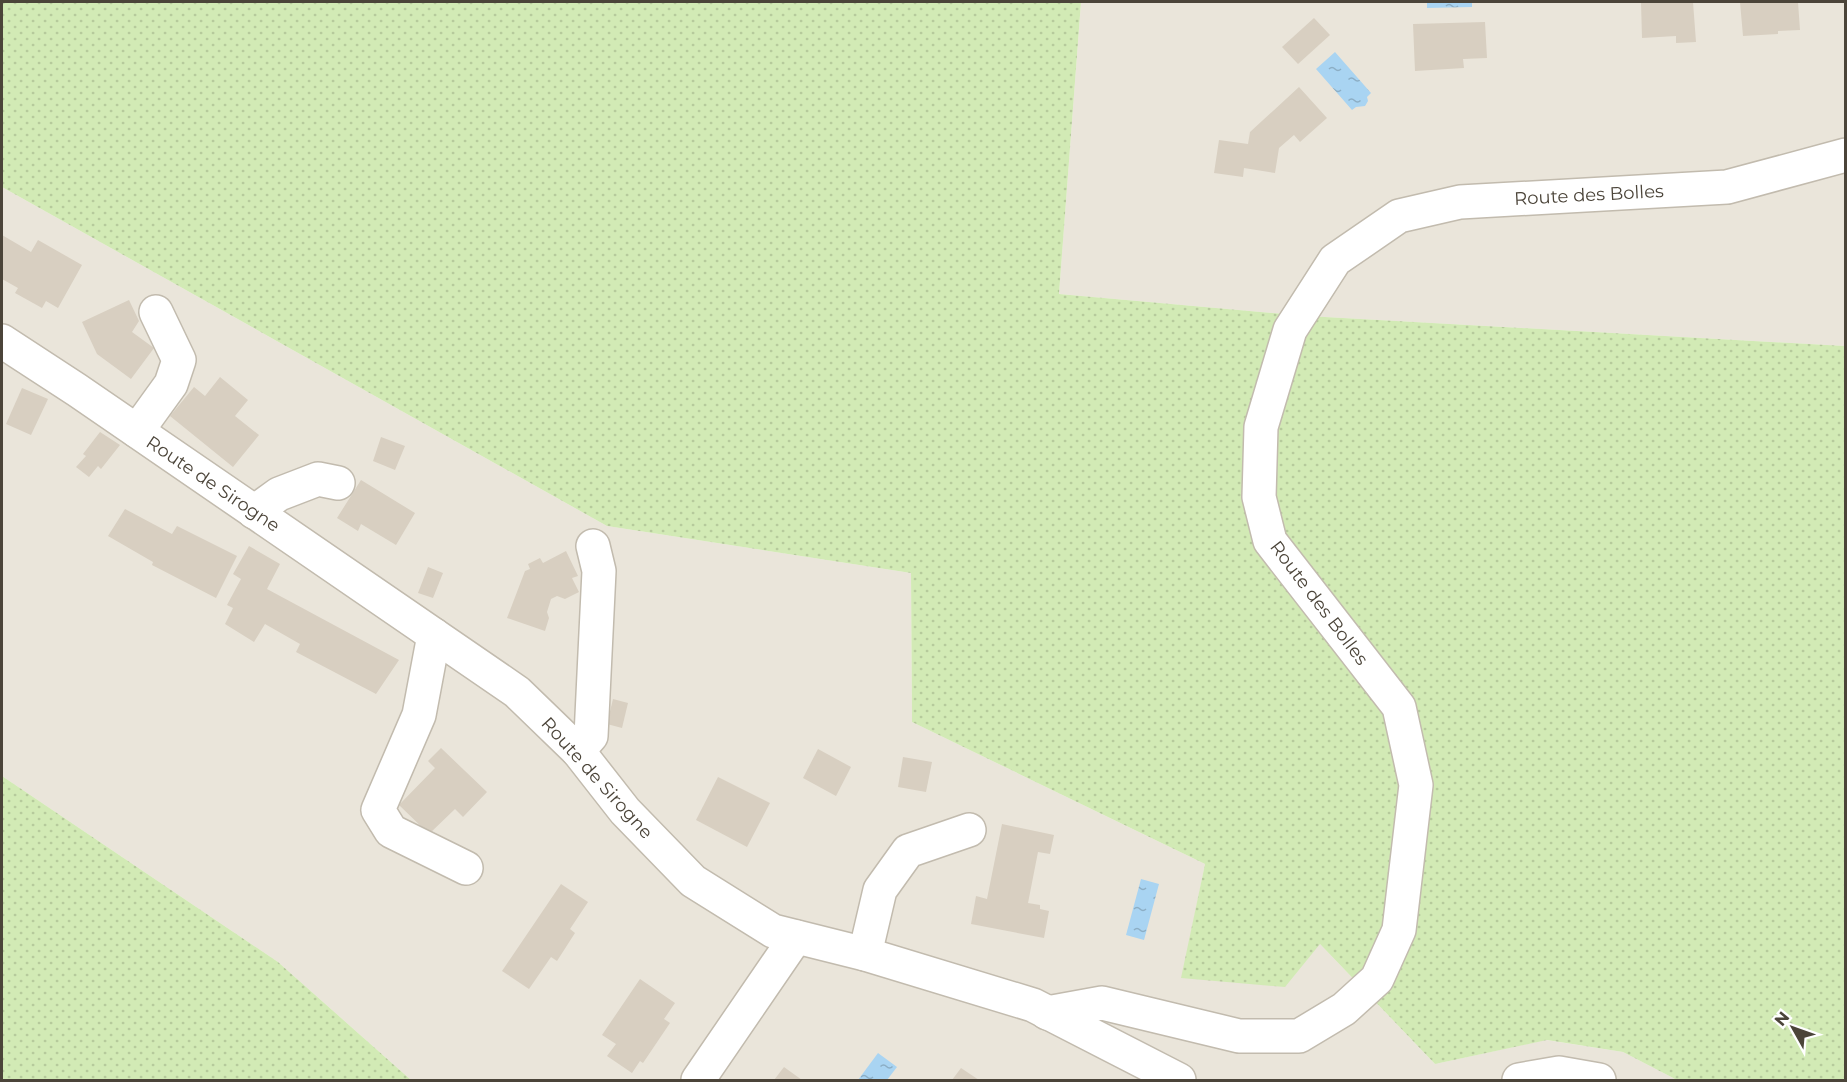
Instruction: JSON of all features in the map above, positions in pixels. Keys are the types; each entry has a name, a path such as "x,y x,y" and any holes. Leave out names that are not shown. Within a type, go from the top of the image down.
{"street":[{"name":"Route des Bolles","path":"1047,1012 1102,1003 1239,1036 1299,1036 1344,1009 1377,979 1399,930 1416,785 1399,707 1270,541 1259,496 1261,427 1290,330 1335,260 1399,216 1460,202 1727,187 1845,155"},
{"path":"137,431 171,384 179,360 156,312"},
{"name":"Route de Sirogne","path":"2,341 517,692 578,751 625,811 693,881 773,931 865,954 1033,1005 1179,1080"},
{"path":"254,512 279,494 318,479 338,483"},
{"path":"578,751 591,736 599,571 593,546"},
{"path":"434,636 419,715 378,810 391,831 466,868"},
{"path":"865,954 880,890 908,851 969,830"},
{"path":"698,1080 796,937"},
{"path":"1519,1080 1559,1072 1599,1080"}],"shaded area":[{"path":"1081,2 1845,2 1845,346 1307,316 1059,294"},
{"path":"2,187 607,526 911,573 912,722 1205,864 1182,978 1320,944 1435,1064 1546,1040 1623,1052 1677,1080 411,1080 278,962 2,776"}],"green space":[{"path":"2,2 1081,2 1059,294 1307,316 1845,346 1845,1080 1677,1080 1623,1052 1547,1040 1435,1064 1320,944 1285,987 1181,978 1205,864 912,722 911,573 607,526 2,187"},
{"path":"2,776 278,962 411,1080 2,1080"}],"water":[{"path":"1427,2 1472,2 1472,7 1427,8"},
{"path":"1335,52 1371,93 1367,97 1368,101 1365,106 1352,110 1316,69"},
{"path":"1141,879 1159,884 1144,940 1126,935"},
{"path":"878,1053 897,1067 887,1080 858,1080"}],"building":[{"path":"1641,2 1693,2 1696,42 1676,43 1676,36 1642,38"},
{"path":"1740,2 1798,2 1800,30 1743,36"},
{"path":"1314,18 1330,35 1298,64 1282,47"},
{"path":"1485,22 1487,58 1463,59 1464,68 1415,71 1413,24"},
{"path":"1299,87 1327,118 1300,142 1294,135 1279,148 1275,173 1244,168 1243,177 1214,173 1219,140 1248,144 1250,132"},
{"path":"2,235 31,252 38,240 82,265 58,308 46,301 42,308 15,293 18,288 2,279"},
{"path":"129,300 139,321 132,332 154,348 131,379 97,354 82,322"},
{"path":"220,377 248,400 235,416 259,435 233,467 170,416 194,387 205,396"},
{"path":"22,388 48,399 31,435 6,424"},
{"path":"100,432 120,445 101,469 98,466 89,477 76,467 86,456 83,454"},
{"path":"381,437 405,446 395,470 373,461"},
{"path":"361,480 415,513 396,545 361,524 358,531 337,518"},
{"path":"125,509 172,534 177,526 237,556 216,598 152,565 153,562 108,536"},
{"path":"249,546 280,564 267,589 399,660 376,694 296,652 300,644 265,624 254,642 225,624 233,608 227,605 241,579 233,574"},
{"path":"566,551 578,576 572,578 579,592 565,599 557,596 551,599 545,631 507,618 525,571 530,569 528,564 540,558 543,563"},
{"path":"428,567 443,573 433,598 418,593"},
{"path":"613,699 628,703 622,728 607,724"},
{"path":"441,748 487,792 463,817 455,809 429,834 399,805 435,768 428,761"},
{"path":"818,749 851,767 836,796 803,778"},
{"path":"903,757 932,762 926,792 898,787"},
{"path":"718,777 770,803 747,847 696,820"},
{"path":"1002,824 1054,835 1050,854 1038,852 1028,903 1040,905 1040,909 1049,911 1044,938 971,924 976,896 987,899"},
{"path":"561,884 588,902 570,929 575,933 557,961 551,957 529,989 502,971"},
{"path":"640,979 675,1003 664,1019 670,1023 643,1063 640,1061 632,1073 607,1056 616,1044 602,1035"},
{"path":"784,1067 802,1080 774,1080"},
{"path":"961,1068 979,1080 952,1080"}]}
